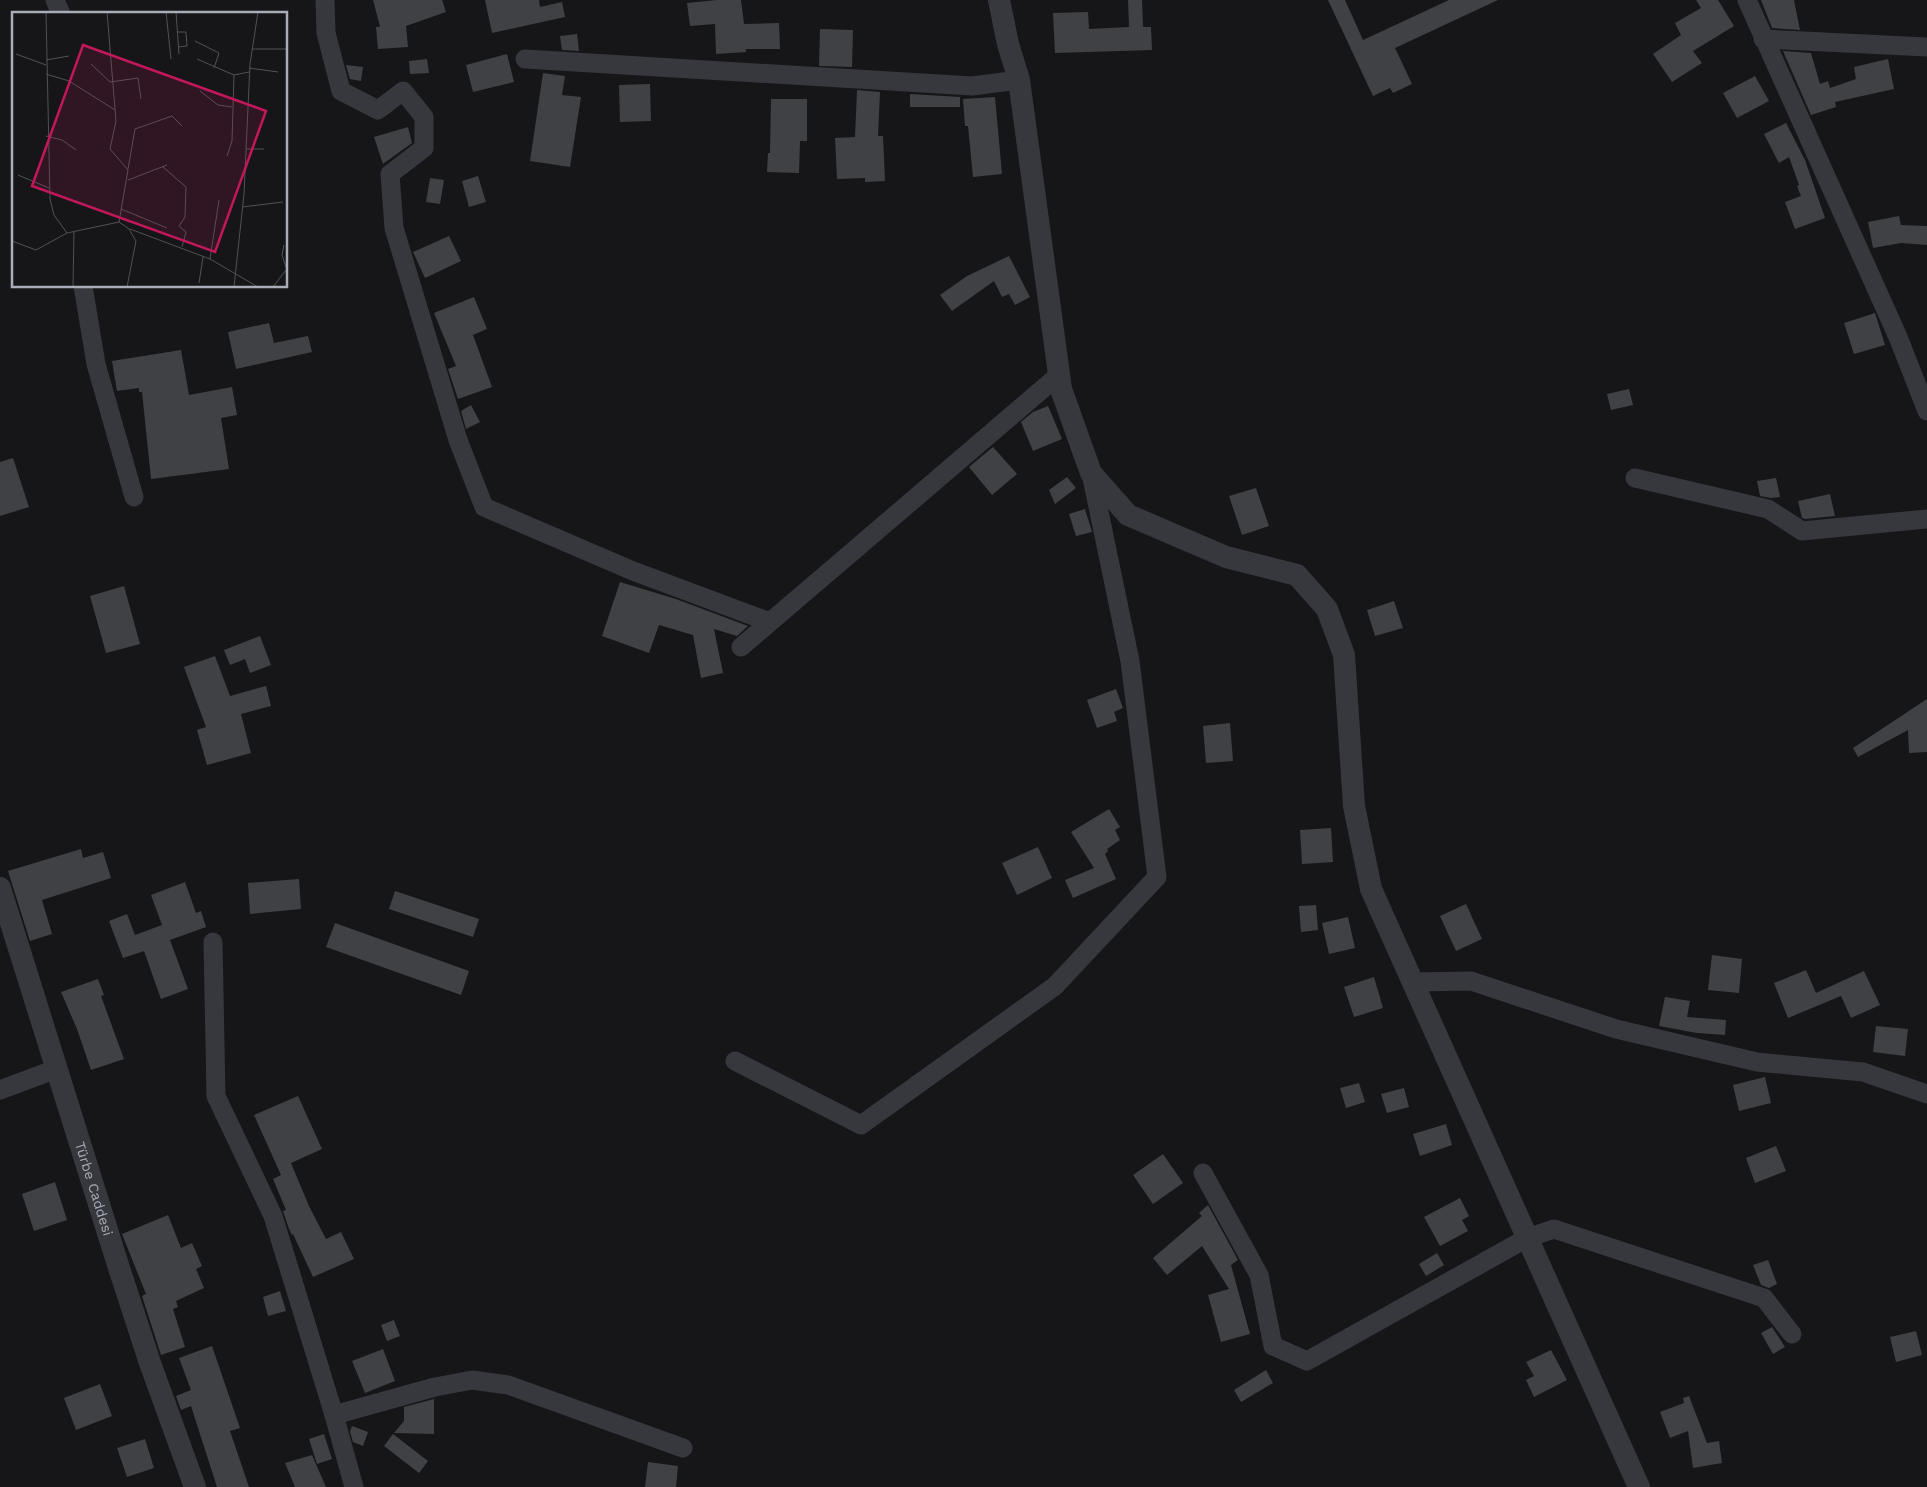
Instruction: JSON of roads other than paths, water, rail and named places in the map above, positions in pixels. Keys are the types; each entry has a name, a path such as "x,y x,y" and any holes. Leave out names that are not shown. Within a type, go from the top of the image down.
{"street":[{"path":"55,0 60,12"},
{"path":"325,0 326,33 341,92 378,110 403,91 424,117 424,148 390,174 394,228 458,440 484,507 633,571 770,622"},
{"path":"735,1061 861,1125 1055,986 1157,877 1130,661 1091,473 1061,390 1019,80 1008,44 999,0"},
{"path":"1747,0 1898,337 1927,411"},
{"path":"1763,39 1927,47"},
{"path":"525,59 972,86 1019,80"},
{"path":"83,288 96,364 134,497"},
{"path":"741,648 1059,375"},
{"path":"1091,473 1128,515 1226,557 1297,575 1327,609 1344,655 1354,806 1371,889 1639,1487"},
{"path":"1635,478 1768,509 1802,531 1927,519"},
{"name":"Türbe Caddesi","path":"0,888 150,1363 195,1487"},
{"path":"213,942 216,1096 273,1216 354,1487"},
{"path":"1413,982 1471,981 1616,1030 1757,1062 1863,1072 1927,1094"},
{"path":"0,1090 56,1069"},
{"path":"1202,1174 1259,1275 1273,1346 1307,1361 1527,1238 1554,1230 1764,1298 1792,1334"},
{"path":"334,1415 435,1387 472,1380 508,1385 683,1448"}]}
